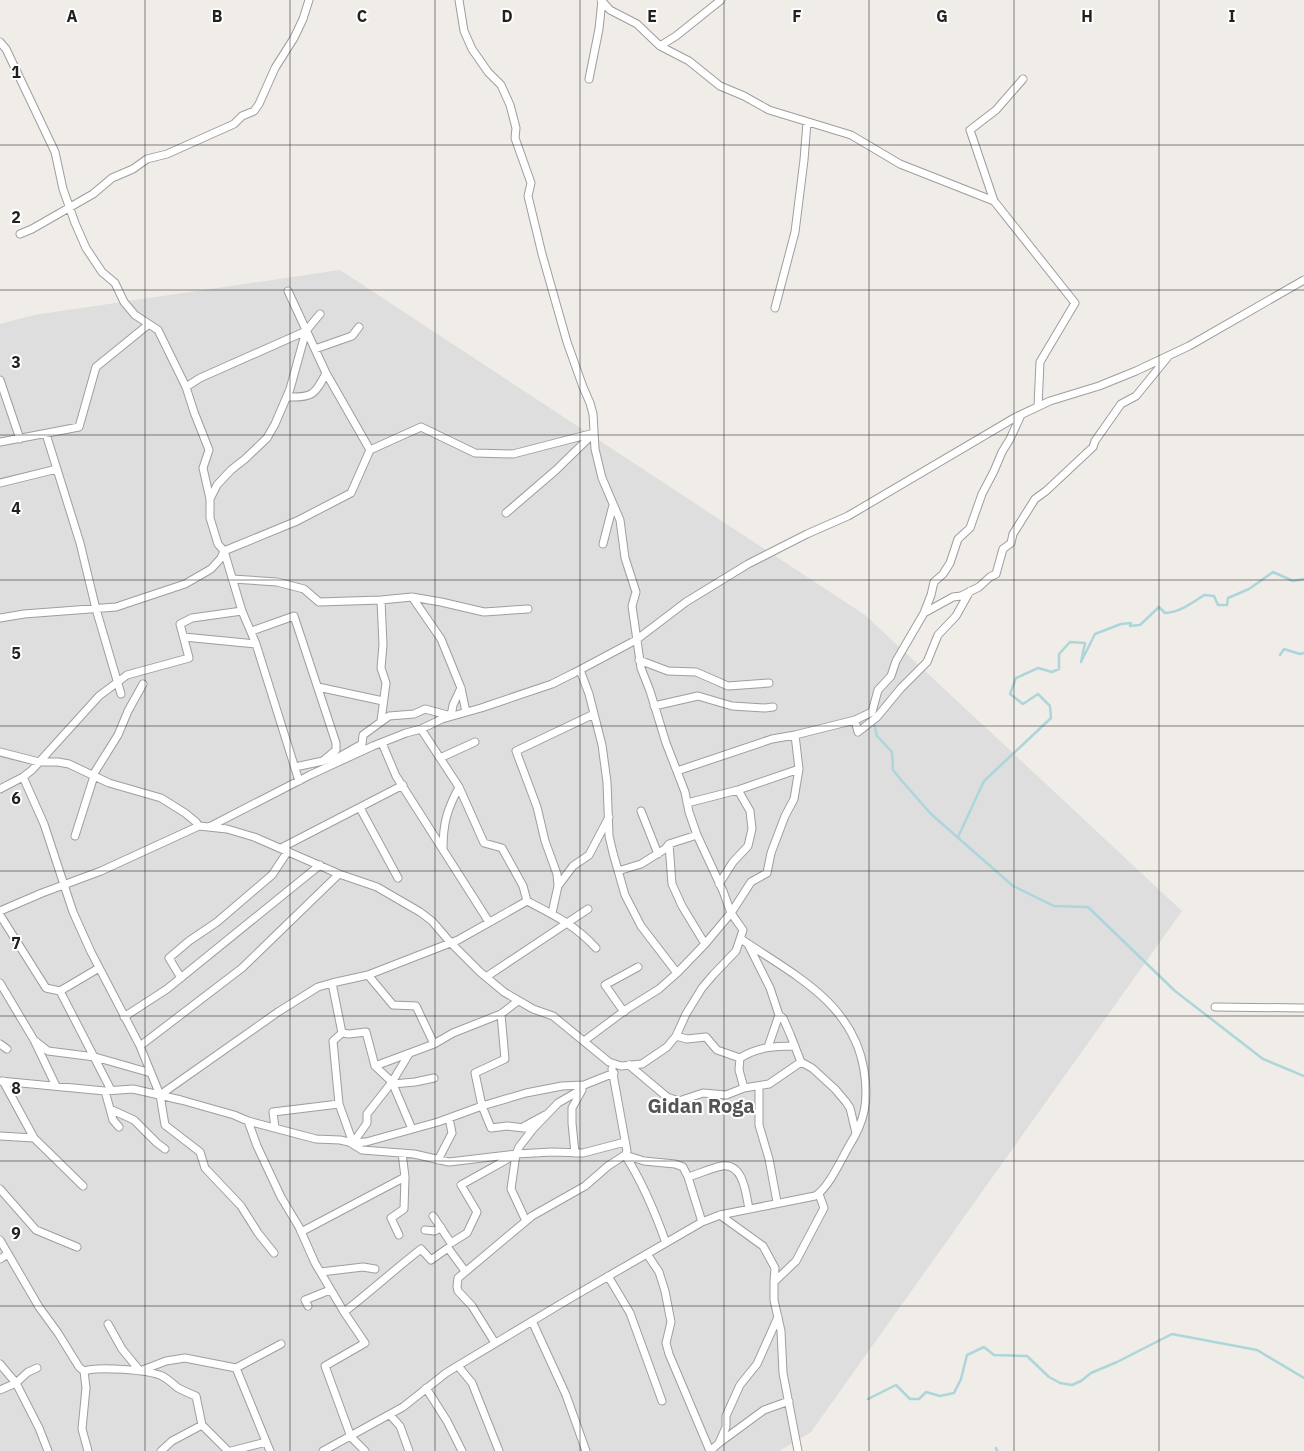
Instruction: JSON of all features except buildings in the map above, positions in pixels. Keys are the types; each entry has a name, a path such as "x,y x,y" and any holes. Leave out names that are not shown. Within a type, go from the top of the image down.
{"street":[{"path":"20,234 93,194 112,178 133,169 147,159 167,154 234,124 242,116 254,111 275,68 294,38 309,0"},
{"path":"458,0 464,31 472,49 488,72 502,84 510,105 516,128 515,138 531,183 528,196 542,254 567,342 593,414 595,449 602,478 620,520 625,558 636,592 632,606 639,660 688,803 697,835 730,913 743,930 744,941 770,988 779,1015 783,1018 801,1062 812,1068 846,1102 850,1108 856,1134"},
{"path":"602,0 610,10 637,24 660,46 689,61 720,86 744,96 769,110 851,134 900,164 994,201"},
{"path":"589,78 599,29 602,0"},
{"path":"660,46 676,36 721,0"},
{"path":"0,42 6,49 55,152 69,207 86,248 102,272 115,283 124,302 135,315 158,330 186,387 209,450 204,468 210,500 210,518 218,544 224,551 242,611 252,632 298,781"},
{"path":"1023,79 996,110 970,130 994,201 1075,303 1040,362 1038,406"},
{"path":"775,308 795,232 807,122"},
{"path":"208,828 298,781 382,743 421,729 442,718 552,684 580,670 636,640 686,602 748,564 808,534 830,526 1021,415 1050,400 1099,386 1136,372 1189,346 1304,280"},
{"path":"288,291 326,373 370,450"},
{"path":"210,500 217,485 267,438 287,397 306,331 320,314"},
{"path":"0,442 78,427 96,367 149,324"},
{"path":"316,349 352,336 359,327"},
{"path":"186,387 200,378 306,331"},
{"path":"924,613 953,597 961,596 980,587 990,576 996,574 1003,549 1011,543 1013,534 1035,499 1093,447 1095,441 1121,404 1136,396 1169,356"},
{"path":"287,397 306,398 319,388 326,373"},
{"path":"0,380 20,439"},
{"path":"677,772 772,739 855,720 872,712 878,690 890,676 896,661 924,613 934,582 943,574 950,563 958,539 970,528 982,494 1021,415"},
{"path":"0,618 24,614 116,608 185,584 212,569 224,551 297,521 351,493 370,450 421,427 474,453 513,454 594,433"},
{"path":"506,513 556,470 594,433"},
{"path":"46,434 80,543 96,609 121,694"},
{"path":"0,483 57,469"},
{"path":"603,544 613,504"},
{"path":"232,579 286,584 304,589 318,602 412,597 484,612 528,609"},
{"path":"855,720 858,732 877,716 915,675 926,662 938,635 956,616 970,591"},
{"path":"412,597 441,639 461,688 466,712"},
{"path":"381,600 383,645 381,668 386,683 381,721"},
{"path":"0,788 23,777 99,696 128,675 189,658 180,624 192,618 242,611"},
{"path":"252,632 294,616 336,743 336,750 323,761"},
{"path":"184,637 256,644"},
{"path":"639,660 668,671 696,672 728,686 769,684"},
{"path":"580,670 589,694 602,745 610,816 610,836 625,895 641,926 677,973"},
{"path":"75,836 93,775 118,735 128,711 143,684"},
{"path":"318,687 383,701"},
{"path":"451,716 453,705 461,688"},
{"path":"654,706 698,696 732,706 773,707"},
{"path":"295,767 339,757 362,744 363,735 389,716 414,714 425,709 451,716"},
{"path":"552,913 558,886 557,874 545,841 537,807 516,751 594,714"},
{"path":"421,729 459,787 484,844 502,848 523,886 527,901 552,913 577,929 596,948"},
{"path":"584,1041 659,989 677,973 705,944 730,913 751,882 767,872 771,853 785,816 794,799 800,769 795,734"},
{"path":"440,758 475,742"},
{"path":"382,743 396,776 489,922"},
{"path":"0,752 39,762 69,764 109,783 160,798 190,816 198,826"},
{"path":"688,803 738,790 800,769"},
{"path":"23,777 44,824 73,912 99,968 140,1046 160,1095 164,1125 200,1152 205,1168 241,1206 258,1233 274,1253"},
{"path":"181,978 169,958 189,941 217,922 272,874 284,850 403,785"},
{"path":"442,850 443,828 459,787"},
{"path":"719,884 733,862 748,846 752,829 750,811 738,790"},
{"path":"360,808 398,878"},
{"path":"641,811 658,854"},
{"path":"558,886 573,866 590,855 610,816"},
{"path":"0,911 101,871 198,826 227,829 254,836 339,874 377,887 420,912 432,921 450,942 504,992 533,1009 552,1016 609,1062 621,1066 642,1064 667,1047 676,1036 693,1001 712,975 744,941"},
{"path":"618,871 641,864 658,854 669,844 697,835"},
{"path":"669,844 672,884 682,906 705,944"},
{"path":"124,1017 181,978 320,865"},
{"path":"140,1046 242,968 339,874"},
{"path":"160,1095 278,1012 318,987 368,975 458,940 527,901"},
{"path":"486,977 588,910"},
{"path":"0,915 46,988 60,991 99,968"},
{"path":"323,1451 404,1407 426,1388 495,1343 702,1222 720,1215 777,1202 802,1199 819,1194 826,1186 856,1134 866,1108 866,1079 862,1052 849,1028 823,995 799,976 744,941"},
{"path":"624,1012 605,985 638,967"},
{"path":"368,975 393,1005 416,1006 434,1044"},
{"path":"0,983 34,1040 56,1086"},
{"path":"332,983 342,1033"},
{"path":"60,991 95,1057 108,1090 110,1108 118,1127"},
{"path":"375,1066 434,1044 453,1033 501,1014 518,1001"},
{"path":"1215,1007 1304,1008"},
{"path":"501,1014 505,1059 475,1073 482,1106 491,1128 507,1126 533,1129"},
{"path":"768,1046 779,1015"},
{"path":"412,1129 393,1083 375,1066 366,1032 342,1033 333,1041 340,1104 353,1143 362,1150 402,1153 449,1162 516,1154 575,1153 625,1142"},
{"path":"676,1036 687,1039 706,1037 717,1050 740,1058"},
{"path":"34,1040 48,1051 95,1057 151,1073"},
{"path":"0,1044 7,1049"},
{"path":"740,1058 751,1051 768,1046 795,1046"},
{"path":"353,1143 367,1123 367,1114 393,1083 409,1053"},
{"path":"740,1058 739,1070 744,1088"},
{"path":"495,1343 472,1306 458,1292 458,1278 526,1221 584,1186 625,1155 627,1151 614,1073 609,1062"},
{"path":"629,1065 667,1097 675,1101 703,1093 726,1095 744,1088 772,1083 801,1062"},
{"path":"1,1081 108,1090 133,1089 234,1115 248,1121 316,1139 340,1140 353,1143 366,1142 412,1129 526,1093 562,1086 584,1085 614,1073"},
{"path":"393,1083 415,1082 434,1078"},
{"path":"1,1081 34,1138 83,1186"},
{"path":"526,1221 511,1189 516,1154 519,1147 547,1114 558,1103 577,1092 584,1085"},
{"path":"575,1153 572,1108 584,1085"},
{"path":"759,1086 759,1125 769,1159 777,1202"},
{"path":"275,1128 273,1112 340,1104"},
{"path":"110,1108 134,1120 164,1149"},
{"path":"522,1127 532,1120 547,1114"},
{"path":"438,1160 452,1134 449,1118"},
{"path":"248,1121 257,1146 277,1189 301,1232 320,1272 365,1343 324,1366 351,1437 365,1451"},
{"path":"0,1136 34,1138"},
{"path":"399,1235 391,1218 404,1209 405,1177 402,1153"},
{"path":"344,1312 421,1249 431,1260 467,1233 477,1212 461,1185 516,1154"},
{"path":"625,1155 644,1161 675,1164 682,1167 688,1177 702,1222"},
{"path":"625,1155 643,1185 666,1243"},
{"path":"688,1177 722,1166 733,1168 742,1179 749,1209"},
{"path":"301,1232 405,1177"},
{"path":"0,1189 36,1230 77,1247"},
{"path":"774,1282 796,1261 816,1226 824,1208 819,1194"},
{"path":"720,1215 763,1246 775,1268 774,1300 779,1315 783,1373 798,1451"},
{"path":"433,1216 465,1271"},
{"path":"425,1230 435,1231 441,1227"},
{"path":"0,1240 39,1307 84,1371 86,1388 82,1430 88,1451"},
{"path":"0,1260 8,1254"},
{"path":"647,1254 658,1272 665,1291 671,1322 666,1342 669,1354 710,1451 719,1442 764,1410 789,1401"},
{"path":"320,1272 363,1267 375,1269"},
{"path":"608,1276 630,1313 662,1400"},
{"path":"308,1306 305,1300 330,1290"},
{"path":"719,1442 726,1427 726,1416 740,1385 757,1364 779,1315"},
{"path":"532,1321 566,1395 586,1451"},
{"path":"108,1324 122,1349 140,1371"},
{"path":"140,1371 166,1361 185,1358 236,1368 282,1344"},
{"path":"0,1364 16,1383 39,1428 48,1451"},
{"path":"458,1366 472,1383 498,1451"},
{"path":"0,1390 16,1383 28,1372 36,1368"},
{"path":"236,1368 270,1451"},
{"path":"84,1371 89,1369 114,1369 140,1371 161,1376 180,1389 196,1396 202,1425 229,1451 266,1442"},
{"path":"426,1388 447,1421 462,1451"},
{"path":"390,1415 400,1426 409,1451"},
{"path":"161,1451 172,1441 202,1425"}],"shaded area":[{"path":"340,270 865,615 1182,911 811,1432 779,1451 0,1451 0,324 34,315"}],"waterway":[{"path":"958,837 984,781 1051,718 1050,706 1038,694 1023,704 1010,694 1016,678 1038,668 1052,672 1059,669 1059,654 1070,642 1085,643 1081,662 1095,634 1121,624 1131,623 1130,626 1140,625 1159,607 1165,613 1176,611 1204,595 1214,596 1218,605 1227,605 1228,598 1249,589 1273,572 1293,581 1304,579"},
{"path":"1280,655 1284,649 1300,654 1304,653"},
{"path":"874,723 877,736 892,752 893,770 902,781 931,814 1013,886 1054,906 1088,907 1175,991 1263,1059 1304,1076"},
{"path":"868,1399 896,1385 910,1399 919,1399 926,1392 940,1396 954,1393 961,1379 967,1355 984,1347 994,1355 1027,1356 1049,1377 1060,1383 1072,1385 1091,1373 1172,1334 1257,1350 1304,1378"}],"district":[{"name":"Gidan Roga","path":"701,1105"}]}
